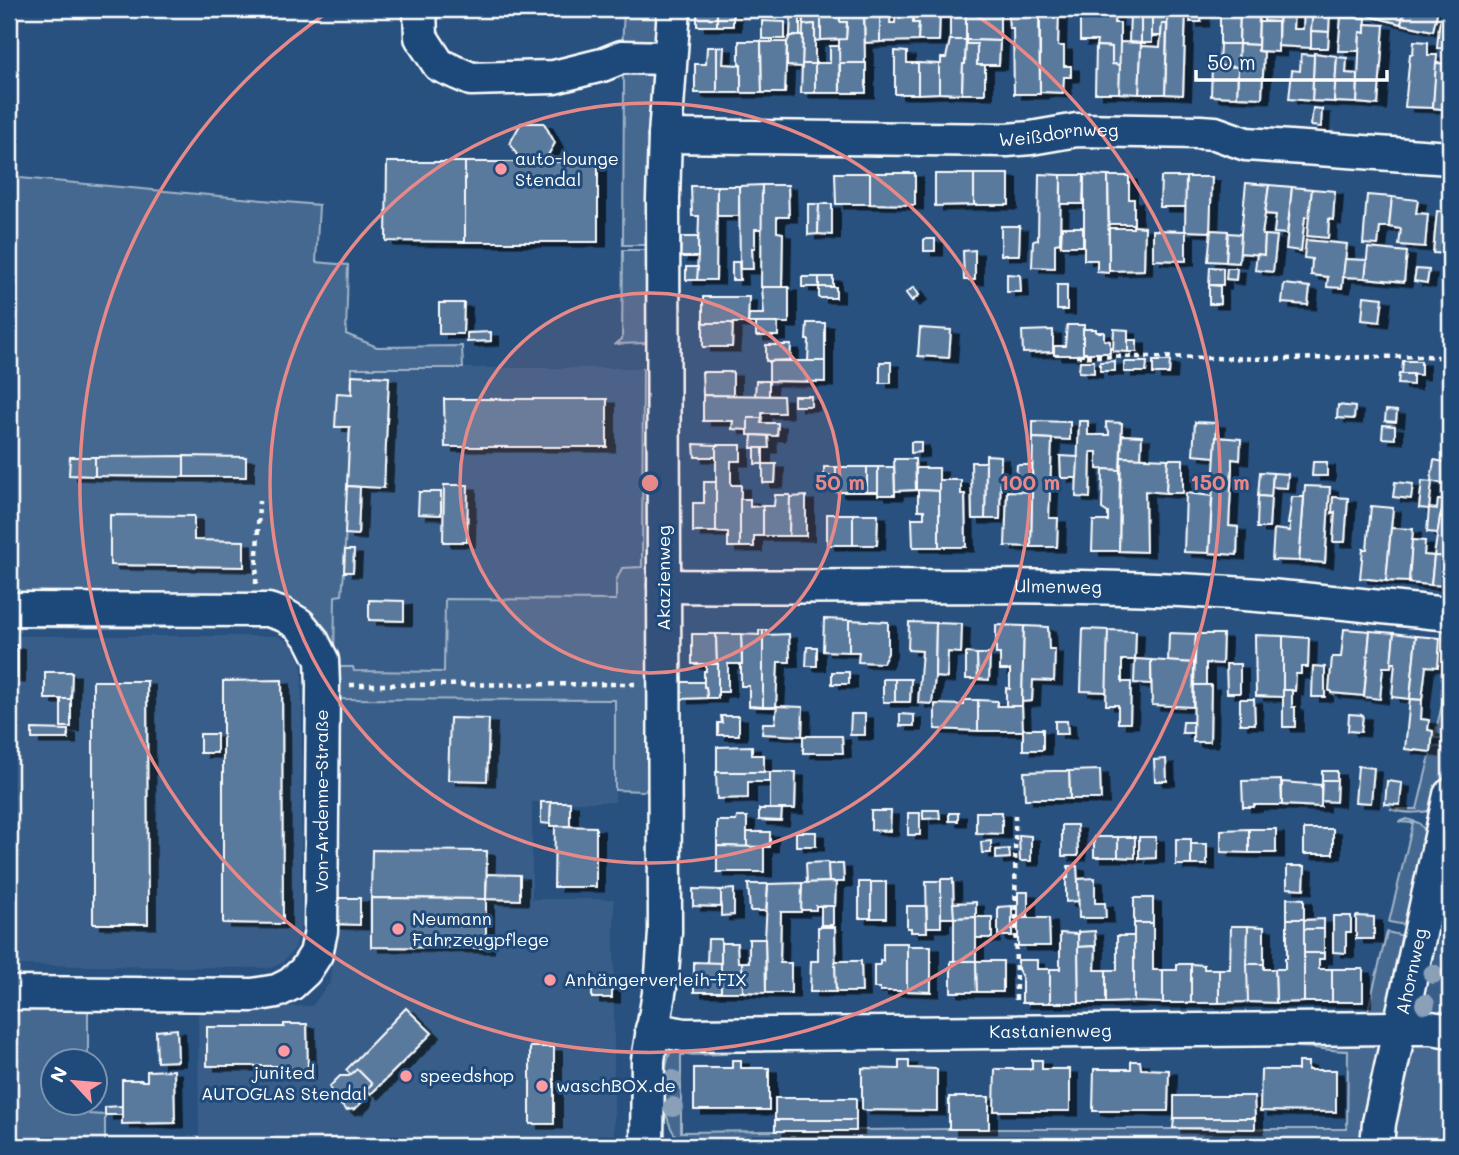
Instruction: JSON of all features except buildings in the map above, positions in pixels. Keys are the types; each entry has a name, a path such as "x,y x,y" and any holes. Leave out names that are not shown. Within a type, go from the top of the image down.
{"street":[{"path":"421,9 421,37 439,65 471,79 554,77 622,57 670,58"},
{"name":"Akazienweg","path":"647,1146 648,1060 660,988 664,932 663,199 664,136 674,9"},
{"name":"Weißdornweg","path":"664,136 1007,140 1077,130 1200,132 1215,133 1246,144 1450,158"},
{"name":"Ulmenweg","path":"664,586 1180,590 1278,596 1450,614"},
{"name":"Von-Ardenne-Straße","path":"9,609 268,610 299,624 312,640 321,660 323,685 321,931 316,954 305,971 291,984 277,991 253,995 9,993"},
{"name":"Ahornweg","path":"1377,1146 1379,1123 1450,795"},
{"name":"Kastanienweg","path":"652,1030 684,1035 1399,1028 1450,1031"}],"path":[{"path":"1076,356 1449,358"},
{"path":"255,609 260,501"},
{"path":"323,685 664,684"},
{"path":"1015,815 1016,1032"}],"shaded area":[{"path":"624,9 661,9 657,45 622,49"},
{"path":"627,67 657,73 652,245 623,245 622,75 627,74"},
{"path":"9,177 319,205 316,262 348,265 346,334 377,347 462,346 463,368 352,368 344,572 342,595 335,596 334,667 353,667 354,671 444,672 445,599 616,600 616,581 622,568 642,567 643,368 653,373 653,780 645,791 615,790 615,700 332,699 318,629 9,598"},
{"path":"623,250 652,250 649,343 616,344 622,339"},
{"path":"352,368 643,368 642,568 616,581 616,600 446,599 444,672 354,671 334,667 335,595 342,595 344,572"},
{"path":"9,619 168,621 170,628 9,627"},
{"path":"9,636 278,636 294,647 302,671 301,921 295,948 282,963 271,968 9,965"},
{"path":"1450,672 1450,734 1443,738 1434,738"},
{"name":"speedshop","path":"332,699 615,700 615,802 532,802 532,899 614,899 614,1144 199,1143 198,1008 312,1006 331,981"},
{"path":"1432,747 1445,749 1450,756 1437,808 1414,813 1390,809 1417,809"},
{"path":"1407,819 1419,823 1427,833 1411,926 1389,922 1413,823 1399,822"},
{"path":"1450,872 1450,1013 1421,1007"},
{"path":"1387,932 1408,937 1391,1011 1366,1018"},
{"path":"9,1007 88,1008 88,1046 38,1046 38,1116 105,1116 105,1143 9,1143"},
{"path":"727,1040 726,1054 681,1055 681,1132 1347,1129 1348,1051 1298,1045 1379,1042 1382,1051 1365,1135 1356,1146 705,1146 685,1142 673,1131 665,1108 664,1080 669,1055 674,1046"},
{"path":"1406,1041 1450,1045 1450,1146 1387,1146"}],"place":[{"name":"auto-lounge Stendal","path":"501,169"},
{"name":"Neumann Fahrzeugpflege","path":"398,929"},
{"name":"Anhängerverleih-FIX","path":"550,980"},
{"name":"junited AUTOGLAS Stendal","path":"284,1051"},
{"name":"speedshop","path":"406,1076"},
{"name":"waschBOX.de","path":"542,1086"}]}
